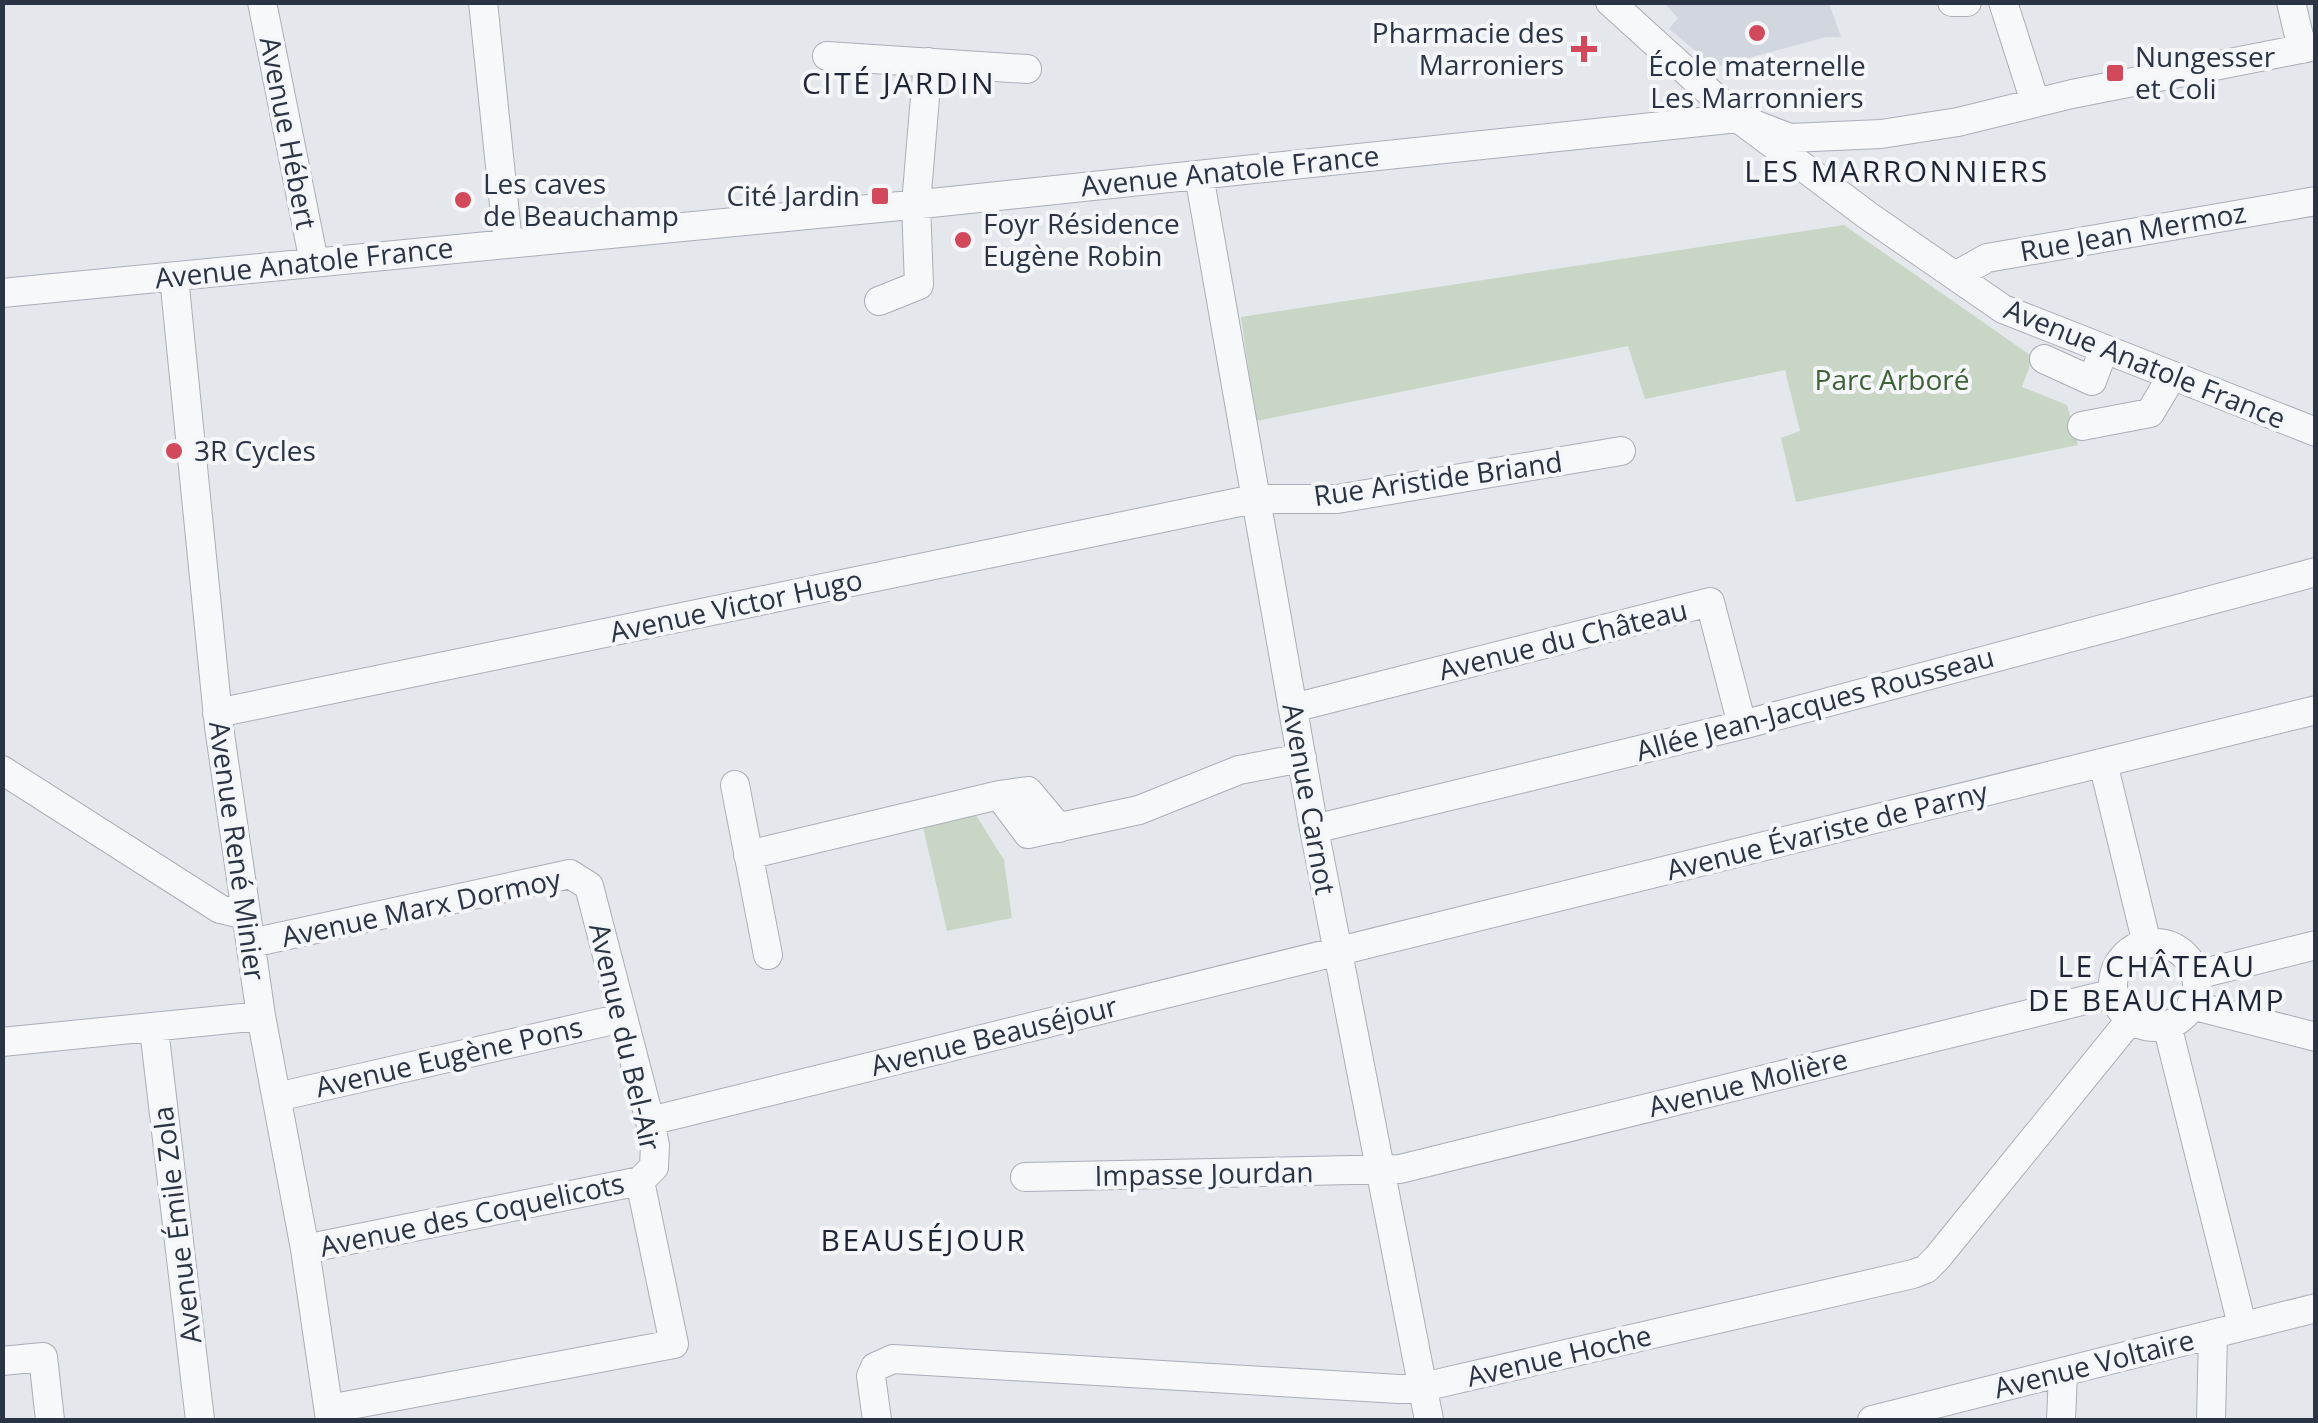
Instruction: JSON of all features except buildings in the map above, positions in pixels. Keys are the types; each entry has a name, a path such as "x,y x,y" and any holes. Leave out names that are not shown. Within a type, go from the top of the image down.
{"street":[{"name":"Avenue Hébert","path":"262,2 314,262"},
{"path":"484,2 508,243"},
{"path":"1610,2 1738,118 1790,138 1880,134 1958,122 2035,102 2309,48 2290,2"},
{"path":"1952,2 1967,2"},
{"path":"2003,2 2035,102"},
{"path":"828,56 1027,69"},
{"path":"879,302 919,285 916,204 928,62"},
{"name":"Avenue Anatole France","path":"2,293 916,204 1738,118 2003,309 2316,432"},
{"name":"Avenue Carnot","path":"1199,175 1314,829 1429,1420"},
{"name":"Rue Jean Mermoz","path":"1954,276 1988,258 2316,200"},
{"name":"Avenue René Minier","path":"174,277 217,713 261,1016 305,1249 330,1415"},
{"path":"2044,360 2092,381 2104,349"},
{"path":"2082,426 2150,413 2172,376"},
{"name":"Rue Aristide Briand","path":"1254,499 1338,499 1621,451"},
{"name":"Avenue Victor Hugo","path":"217,713 1254,499"},
{"name":"Allée Jean-Jacques Rousseau","path":"1314,829 1742,725 2316,572"},
{"name":"Avenue du Château","path":"1292,708 1710,602 1742,725"},
{"name":"Avenue Évariste de Parny","path":"1338,951 2316,710"},
{"path":"748,855 999,795 1028,834 1139,810 1239,770 1302,758"},
{"path":"2102,764 2146,944"},
{"path":"2,770 220,909 245,915"},
{"path":"735,786 768,956"},
{"name":"Avenue Marx Dormoy","path":"251,943 570,874 588,886"},
{"name":"Avenue du Bel-Air","path":"588,886 656,1145 654,1168 640,1181"},
{"path":"2146,944 2172,946 2191,963 2196,974 2192,1006 2167,1025 2155,1027 2131,1019 2117,1003 2117,967 2134,948 2146,944"},
{"path":"2196,974 2316,945"},
{"name":"Avenue Beauséjour","path":"650,1121 1338,951"},
{"name":"Avenue Molière","path":"1382,1170 1400,1169 2114,992"},
{"path":"2192,1006 2316,1037"},
{"path":"2,1042 261,1016"},
{"name":"Avenue Eugène Pons","path":"277,1097 622,1018"},
{"name":"Avenue Hoche","path":"877,1420 871,1376 875,1366 893,1359 1399,1389 1926,1270 2131,1019"},
{"path":"2167,1025 2242,1326"},
{"name":"Avenue Émile Zola","path":"154,1029 200,1420"},
{"name":"Impasse Jourdan","path":"1025,1177 1382,1170"},
{"path":"330,1415 674,1344 640,1181"},
{"name":"Avenue des Coquelicots","path":"305,1249 640,1181"},
{"name":"Avenue Voltaire","path":"1872,1420 2316,1308"},
{"path":"2211,1420 2213,1334"},
{"path":"2,1361 43,1357 50,1420"},
{"path":"2062,1372 2062,1420"}],"shaded area":[{"name":"École maternelle Les Marronniers","path":"1664,3 1829,3 1841,37 1826,37 1715,67 1669,29 1678,18"}],"green space":[{"name":"Parc Arboré","path":"1844,225 2033,357 2022,387 2067,405 2078,445 1796,502 1781,438 1800,431 1785,370 1645,399 1628,346 1256,421 1241,317"},
{"path":"974,812 1004,860 1012,918 947,931 922,823"}],"place":[{"name":"École maternelle Les Marronniers","path":"1757,33"},
{"name":"Pharmacie des Marroniers","path":"1584,49"},
{"name":"Nungesser et Coli","path":"2115,73"},
{"name":"Cité Jardin","path":"880,196"},
{"name":"Les caves de Beauchamp","path":"463,200"},
{"name":"Foyr Résidence Eugène Robin","path":"963,240"},
{"name":"3R Cycles","path":"174,451"}],"district":[{"name":"CITÉ JARDIN","path":"899,84"},
{"name":"LES MARRONNIERS","path":"1897,172"},
{"name":"LE CHÂTEAU DE BEAUCHAMP","path":"2157,984"},
{"name":"BEAUSÉJOUR","path":"924,1241"}]}
